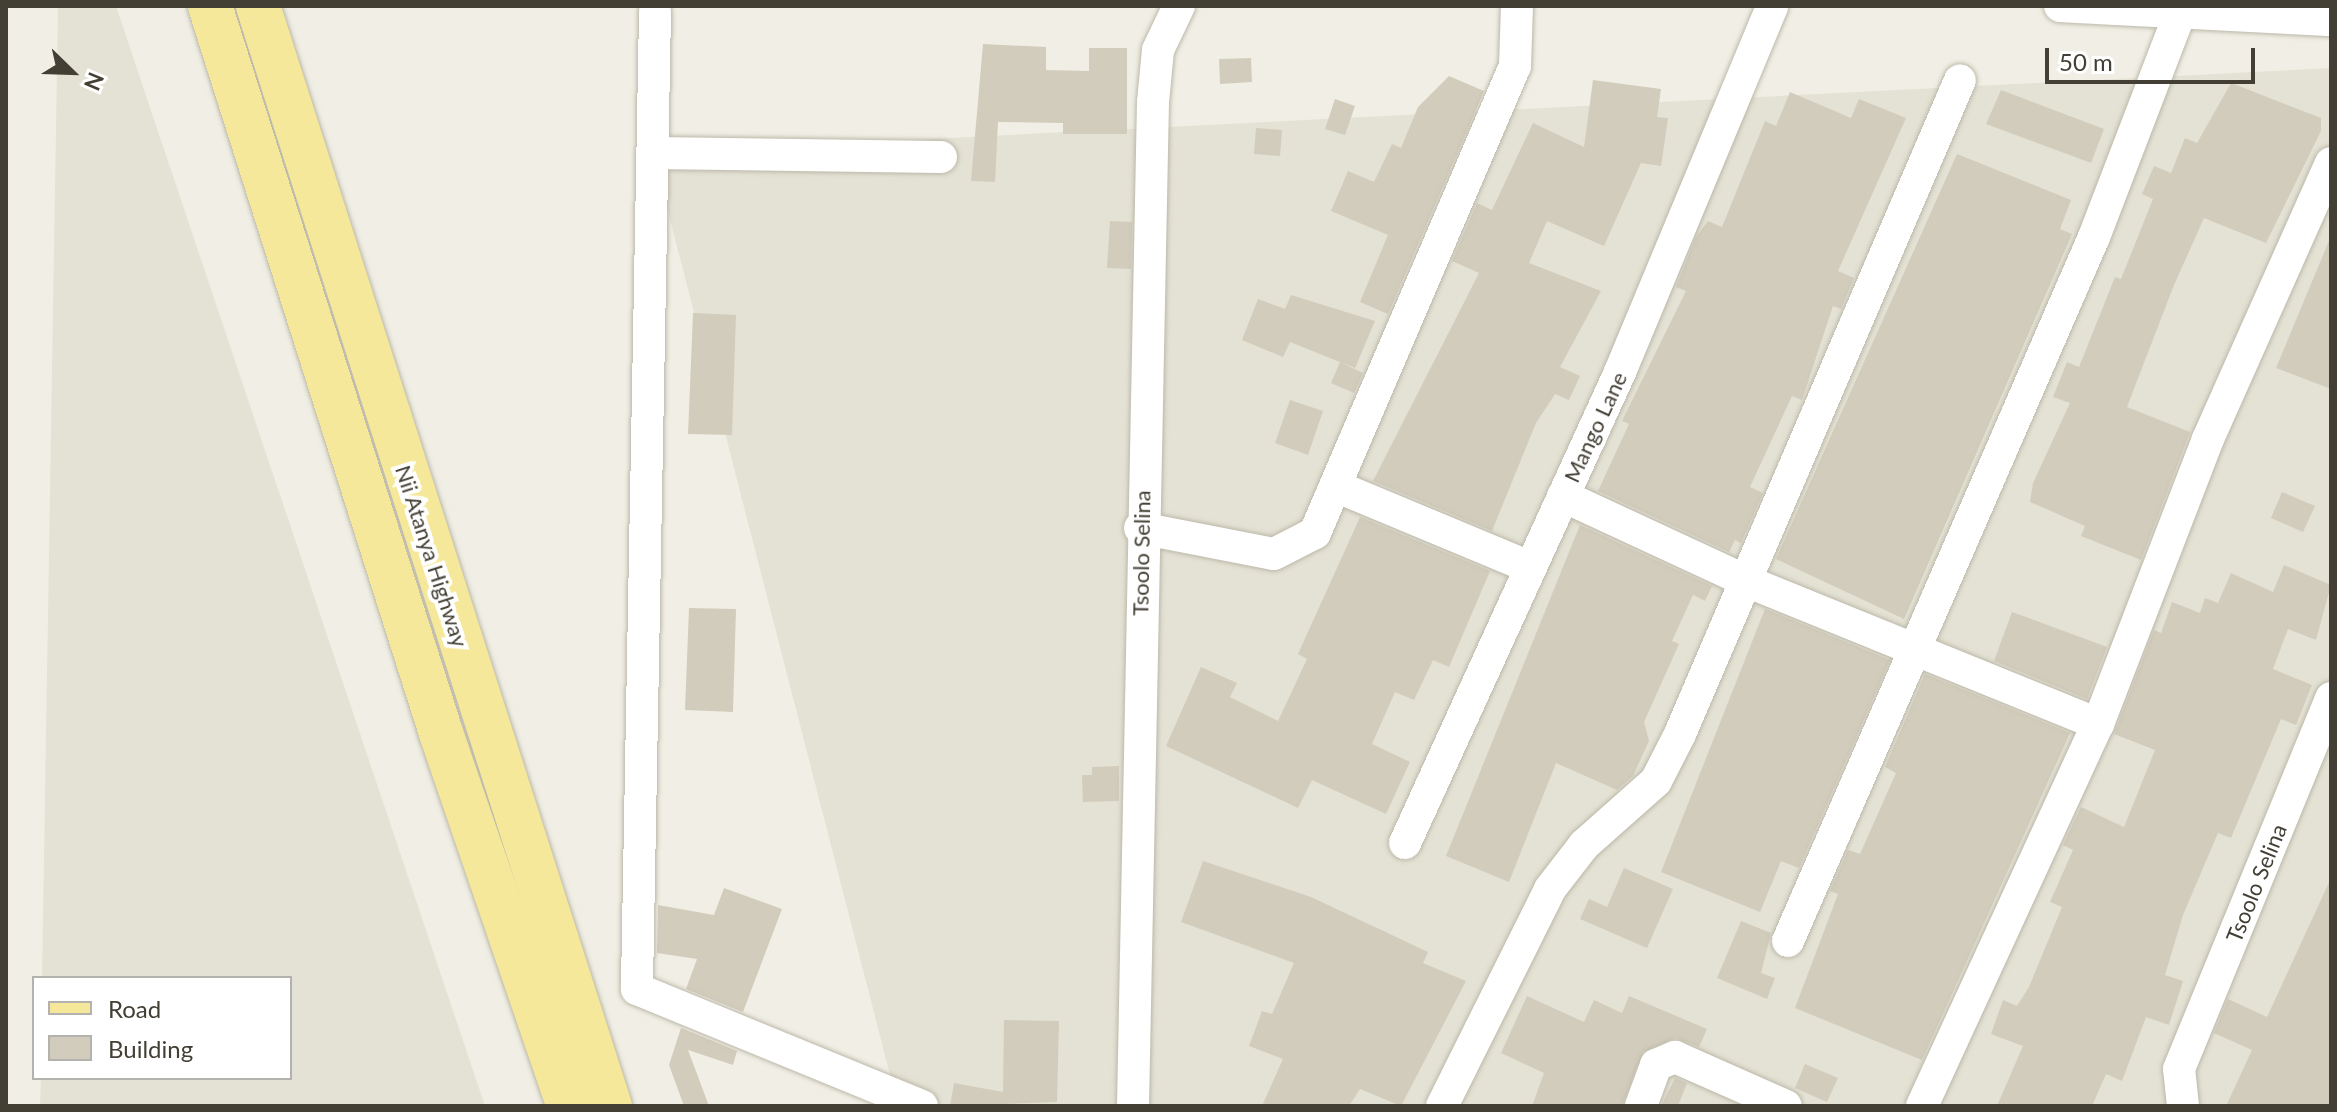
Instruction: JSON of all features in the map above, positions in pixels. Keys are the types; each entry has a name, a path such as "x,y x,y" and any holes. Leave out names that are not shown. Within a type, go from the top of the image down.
{"main road":[{"path":"210,6 441,733 569,1106"},
{"name":"Nii Atanya Highway","path":"258,6 610,1106"}],"street":[{"name":"Tsoolo Selina","path":"1133,1106 1140,528 1153,102 1158,50 1179,6"},
{"path":"1140,528 1288,551 1315,533 1340,488 1515,66 1517,6"},
{"name":"Mango Lane","path":"1405,843 1563,496 1772,6"},
{"path":"2060,6 2331,20"},
{"path":"655,12 637,989 922,1106"},
{"path":"1788,941 1912,649 2094,237 2180,13"},
{"path":"1442,1106 1550,889 1584,845 1656,781 1746,581 1960,80"},
{"path":"653,153 941,157"},
{"path":"1922,1106 2098,724 2208,439 2331,163"},
{"path":"1340,488 1530,567"},
{"path":"1563,496 1746,581 2098,724"},
{"name":"Tsoolo Selina","path":"2183,1106 2179,1069 2331,698"},
{"path":"1641,1106 1656,1065 1675,1057 1786,1106"}],"shaded area":[{"path":"58,6 116,6 485,1106 40,1106 41,1080 292,1080 292,976 42,976"},
{"path":"2331,68 2331,1106 898,1106 653,153"}],"building":[{"path":"983,44 1046,47 1046,70 1089,71 1089,48 1127,48 1127,134 1063,134 1063,123 998,122 995,182 971,181"},
{"path":"1251,58 1252,82 1220,84 1219,59"},
{"path":"1449,76 1484,91 1388,314 1360,302 1388,235 1331,211 1348,171 1374,182 1392,144 1401,148 1418,107"},
{"path":"1593,80 1661,89 1657,117 1668,118 1661,166 1641,163 1604,246 1547,221 1529,263 1601,291 1560,367 1580,376 1569,400 1555,394 1536,423 1492,531 1373,481 1479,273 1452,261 1477,203 1492,210 1533,123 1584,147"},
{"path":"2231,83 2321,118 2321,131 2266,243 2204,218 2174,285 2127,407 2190,432 2141,560 2081,536 2085,526 2030,502 2033,483 2070,403 2053,397 2067,362 2079,367 2115,277 2121,279 2153,199 2142,194 2154,166 2171,173 2185,138 2197,143"},
{"path":"2001,90 2104,129 2091,163 1986,124"},
{"path":"1790,92 1851,118 1859,99 1906,118 1838,271 1854,278 1841,309 1833,306 1802,400 1792,396 1750,487 1763,493 1741,543 1735,540 1729,552 1598,491 1629,424 1622,421 1686,291 1676,287 1696,237 1708,221 1722,227 1765,121 1776,126"},
{"path":"1335,99 1355,106 1345,135 1325,129"},
{"path":"1256,128 1282,130 1280,156 1254,154"},
{"path":"1957,154 2071,200 2060,229 2072,234 1904,619 1776,559"},
{"path":"1110,221 1132,222 1131,269 1107,268"},
{"path":"2331,236 2331,389 2276,368"},
{"path":"1291,295 1375,321 1355,368 1290,342 1283,357 1242,340 1258,299 1285,309"},
{"path":"693,313 736,315 732,435 688,434"},
{"path":"1340,362 1363,373 1354,393 1331,383"},
{"path":"1290,400 1323,411 1308,455 1275,443"},
{"path":"2282,492 2315,506 2303,532 2271,518"},
{"path":"1360,517 1490,571 1449,667 1433,660 1414,700 1395,692 1372,744 1410,762 1386,814 1312,780 1298,808 1166,746 1201,667 1237,683 1230,697 1278,721 1307,659 1298,654"},
{"path":"1580,525 1712,586 1705,601 1693,595 1672,641 1679,644 1644,722 1649,741 1633,776 1617,790 1556,763 1509,882 1446,856"},
{"path":"2284,565 2331,585 2316,640 2288,629 2273,669 2312,685 2296,725 2281,719 2231,838 2218,833 2183,915 2165,975 2183,981 2169,1025 2146,1017 2122,1081 2106,1074 2092,1106 1997,1106 2023,1046 1991,1034 2003,1000 2017,1006 2029,987 2062,907 2050,902 2073,850 2063,845 2081,807 2124,827 2155,750 2114,734 2154,630 2161,633 2172,602 2200,613 2205,598 2218,603 2231,573 2273,592"},
{"path":"689,608 736,609 733,712 685,710"},
{"path":"1765,609 1890,660 1799,868 1781,861 1760,912 1661,872"},
{"path":"2012,612 2107,647 2087,699 1994,661"},
{"path":"1925,674 2070,733 1922,1060 1795,1008 1838,894 1830,891 1848,850 1860,854 1896,773 1885,767"},
{"path":"1119,766 1119,801 1083,802 1082,775 1092,775 1092,767"},
{"path":"1203,861 1311,897 1428,952 1423,963 1466,981 1401,1106 1360,1089 1349,1106 1262,1106 1283,1059 1249,1046 1262,1011 1272,1014 1294,963 1181,922"},
{"path":"1624,868 1673,889 1647,948 1580,919 1589,899 1607,907"},
{"path":"2331,878 2331,1106 2226,1106 2252,1050 2214,1033 2228,999 2267,1017"},
{"path":"724,888 782,909 743,1012 686,989 697,959 657,953 658,905 714,915"},
{"path":"1741,921 1771,933 1761,973 1775,978 1767,999 1717,978"},
{"path":"1527,996 1584,1022 1594,1000 1622,1013 1629,996 1707,1029 1699,1047 1675,1038 1643,1052 1622,1106 1532,1106 1544,1073 1501,1053"},
{"path":"1004,1020 1059,1021 1057,1102 950,1106 954,1083 1003,1092"},
{"path":"681,1028 737,1051 733,1065 688,1050 709,1106 684,1106 669,1065"},
{"path":"1805,1064 1838,1078 1827,1102 1795,1088"},
{"path":"1675,1078 1687,1083 1678,1106 1661,1106"}]}
